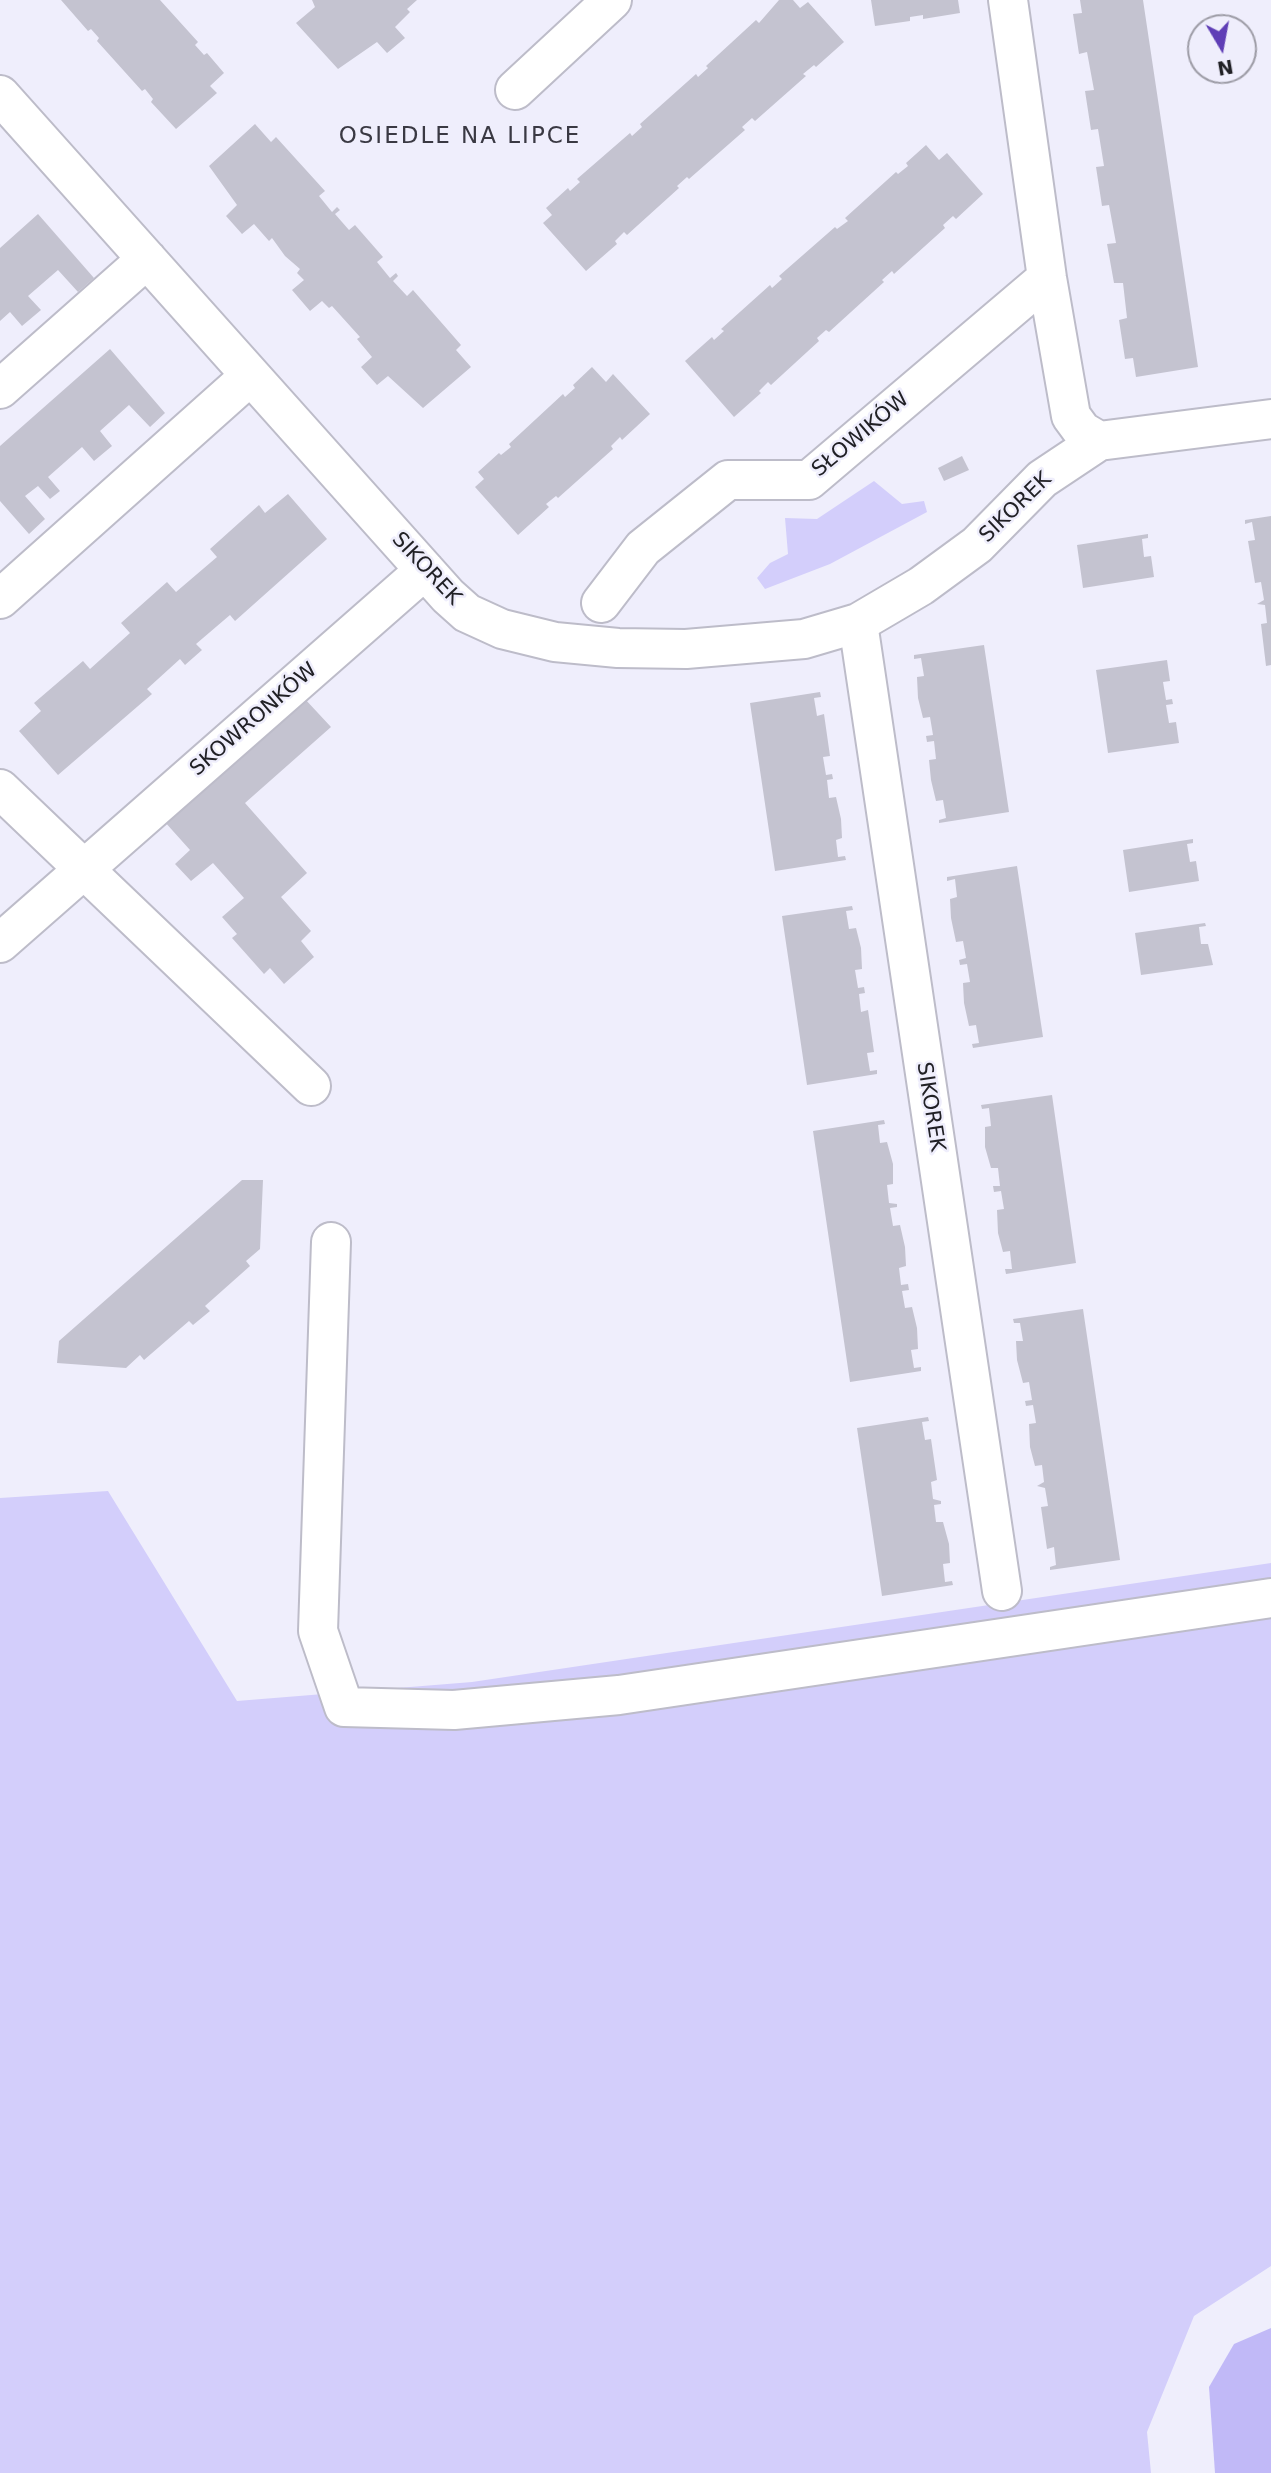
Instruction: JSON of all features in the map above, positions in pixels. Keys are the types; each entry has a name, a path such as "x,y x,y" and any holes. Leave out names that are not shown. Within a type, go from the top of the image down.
{"street":[{"path":"515,90 611,0"},
{"path":"1008,0 1046,278 1071,416 1082,431 1099,441"},
{"name":"SIKOREK","path":"0,95 425,570 467,613 502,629 555,642 618,648 686,649 804,639 858,623 920,586 977,545 1042,479 1099,441 1271,419"},
{"path":"0,389 147,259"},
{"name":"SŁOWIKÓW","path":"601,603 643,548 729,480 809,480 1046,278"},
{"path":"0,598 250,376"},
{"name":"SKOWRONKÓW","path":"0,943 425,570"},
{"name":"SIKOREK","path":"858,623 1002,1591"},
{"path":"0,789 311,1086"},
{"path":"331,1242 318,1631 344,1707 454,1710 619,1695 1271,1598"}],"shaded area":[{"path":"874,481 902,504 924,501 927,512 830,564 765,589 757,578 770,563 788,554 785,518 817,519"},
{"path":"108,1491 237,1701 472,1682 1271,1563 1271,2266 1194,2316 1147,2432 1151,2473 0,2473 0,1498"},
{"path":"1271,2328 1271,2473 1215,2473 1209,2387 1234,2344"}],"building":[{"path":"61,0 160,0 198,42 195,45 204,55 207,53 224,73 210,86 217,93 176,129 151,102 153,99 145,89 142,91 97,41 99,38 91,29 88,31"},
{"path":"312,0 417,0 407,9 410,12 395,27 405,38 387,53 377,42 338,69 296,23 315,7"},
{"path":"779,0 793,0 800,8 808,2 844,42 816,67 814,65 803,74 806,76 755,121 752,118 742,127 745,130 689,179 687,177 677,186 679,188 627,235 624,232 615,241 617,244 586,271 543,223 552,215 546,208 568,188 570,191 580,182 577,179 630,133 632,136 642,127 640,124 696,74 698,77 708,68 706,66 756,20 759,23"},
{"path":"871,0 958,0 960,13 923,19 923,15 910,17 910,21 875,26"},
{"path":"1080,0 1143,0 1198,367 1136,377 1133,358 1125,359 1119,320 1127,318 1123,283 1114,283 1107,244 1116,243 1109,205 1102,206 1096,167 1104,166 1098,129 1091,130 1085,91 1094,90 1087,52 1079,54 1073,14 1082,13"},
{"path":"255,124 271,142 276,137 325,191 319,196 332,212 337,207 340,210 335,214 349,230 355,225 383,257 377,262 390,278 396,273 398,276 393,281 407,296 413,290 461,345 456,350 471,367 423,408 388,376 377,385 361,367 372,357 357,339 360,337 332,306 329,308 322,301 310,311 292,290 304,280 297,273 300,269 285,256 272,238 269,241 254,224 242,234 226,216 237,205 209,166"},
{"path":"926,145 939,160 947,153 983,194 956,219 953,216 943,225 945,228 894,274 892,271 882,280 884,282 829,332 826,330 817,338 819,341 771,385 768,382 759,391 761,393 734,417 685,361 712,337 714,340 724,331 721,329 770,285 772,288 782,279 779,276 835,227 837,229 848,221 845,218 896,172 898,174 908,166 906,163"},
{"path":"38,214 94,278 78,292 58,270 28,296 41,310 22,326 10,312 0,321 0,248"},
{"path":"110,349 165,413 150,427 129,405 100,431 112,446 94,461 82,447 48,477 60,491 50,499 38,486 25,496 45,519 29,534 0,501 0,446"},
{"path":"592,367 606,382 613,374 650,414 622,440 620,437 611,446 613,449 558,498 556,496 546,504 549,507 518,535 475,487 484,479 478,472 499,453 501,455 511,447 509,444 563,394 565,397 575,388 573,385"},
{"path":"962,456 969,470 944,481 938,468"},
{"path":"288,494 327,539 235,621 230,615 196,644 202,650 185,665 180,659 147,689 152,694 58,775 19,731 41,711 34,703 83,661 90,669 130,633 121,623 167,582 176,592 217,557 210,549 259,505 265,513"},
{"path":"1271,516 1271,665 1266,666 1261,624 1267,623 1265,605 1257,604 1264,600 1261,582 1255,583 1248,541 1255,540 1252,522 1245,524 1245,520"},
{"path":"1148,534 1148,538 1142,539 1144,557 1151,556 1154,577 1083,588 1077,545"},
{"path":"984,645 1009,812 939,823 939,820 946,818 943,800 936,801 931,780 929,760 936,759 934,741 927,742 926,736 933,735 930,717 923,718 918,698 917,677 924,676 921,658 914,659 914,655"},
{"path":"1167,660 1170,681 1163,682 1166,700 1172,699 1173,704 1166,705 1169,723 1176,722 1179,743 1108,753 1096,670"},
{"path":"820,692 821,697 814,698 817,716 824,714 830,756 823,757 826,775 832,774 833,779 827,780 829,798 836,797 841,819 842,838 836,840 838,857 845,856 846,860 775,871 750,703"},
{"path":"304,698 331,727 245,803 307,873 281,897 311,931 301,941 314,957 284,984 270,968 264,974 232,938 237,934 222,917 244,898 213,863 191,881 175,864 190,850 164,821"},
{"path":"1193,839 1193,843 1187,844 1190,862 1196,861 1199,881 1129,892 1123,850"},
{"path":"1017,866 1043,1037 973,1048 972,1044 979,1043 976,1025 969,1026 963,983 970,982 967,964 960,965 959,960 966,958 963,941 956,942 951,918 950,899 957,897 955,879 947,881 947,877"},
{"path":"852,906 853,910 846,911 849,929 856,928 861,948 862,969 855,970 858,988 864,987 865,993 859,994 861,1012 868,1010 874,1052 867,1053 870,1071 877,1070 877,1074 807,1085 782,916"},
{"path":"1205,923 1206,926 1199,927 1201,944 1208,944 1213,965 1141,975 1135,933"},
{"path":"1052,1095 1076,1263 1006,1274 1005,1269 1012,1269 1010,1251 1003,1252 998,1233 997,1210 1004,1209 1001,1191 994,1192 993,1186 1000,1186 998,1168 991,1168 985,1147 985,1127 991,1126 989,1108 982,1109 981,1105"},
{"path":"884,1120 885,1124 878,1125 880,1143 887,1142 893,1164 893,1184 887,1185 889,1203 897,1204 897,1207 890,1208 893,1226 900,1225 905,1247 906,1266 899,1268 901,1285 908,1284 909,1290 902,1291 905,1308 912,1307 917,1328 918,1349 911,1350 914,1368 921,1367 921,1371 850,1382 813,1131"},
{"path":"242,1180 263,1180 260,1249 246,1261 250,1266 205,1306 210,1311 193,1325 189,1321 144,1360 140,1355 126,1368 57,1363 59,1341"},
{"path":"1083,1309 1120,1560 1050,1570 1050,1567 1056,1565 1054,1547 1047,1549 1041,1507 1048,1506 1045,1488 1037,1486 1044,1482 1042,1465 1035,1466 1030,1447 1029,1424 1036,1423 1033,1405 1026,1406 1025,1401 1032,1400 1029,1382 1023,1383 1017,1360 1016,1341 1023,1341 1020,1323 1014,1323 1013,1319"},
{"path":"928,1417 929,1421 922,1422 925,1440 931,1439 937,1480 931,1482 933,1499 941,1501 941,1504 934,1505 936,1522 943,1522 949,1544 950,1563 943,1564 945,1582 952,1581 953,1585 882,1596 857,1428"}],"district":[{"name":"OSIEDLE NA LIPCE","path":"460,137"}]}
